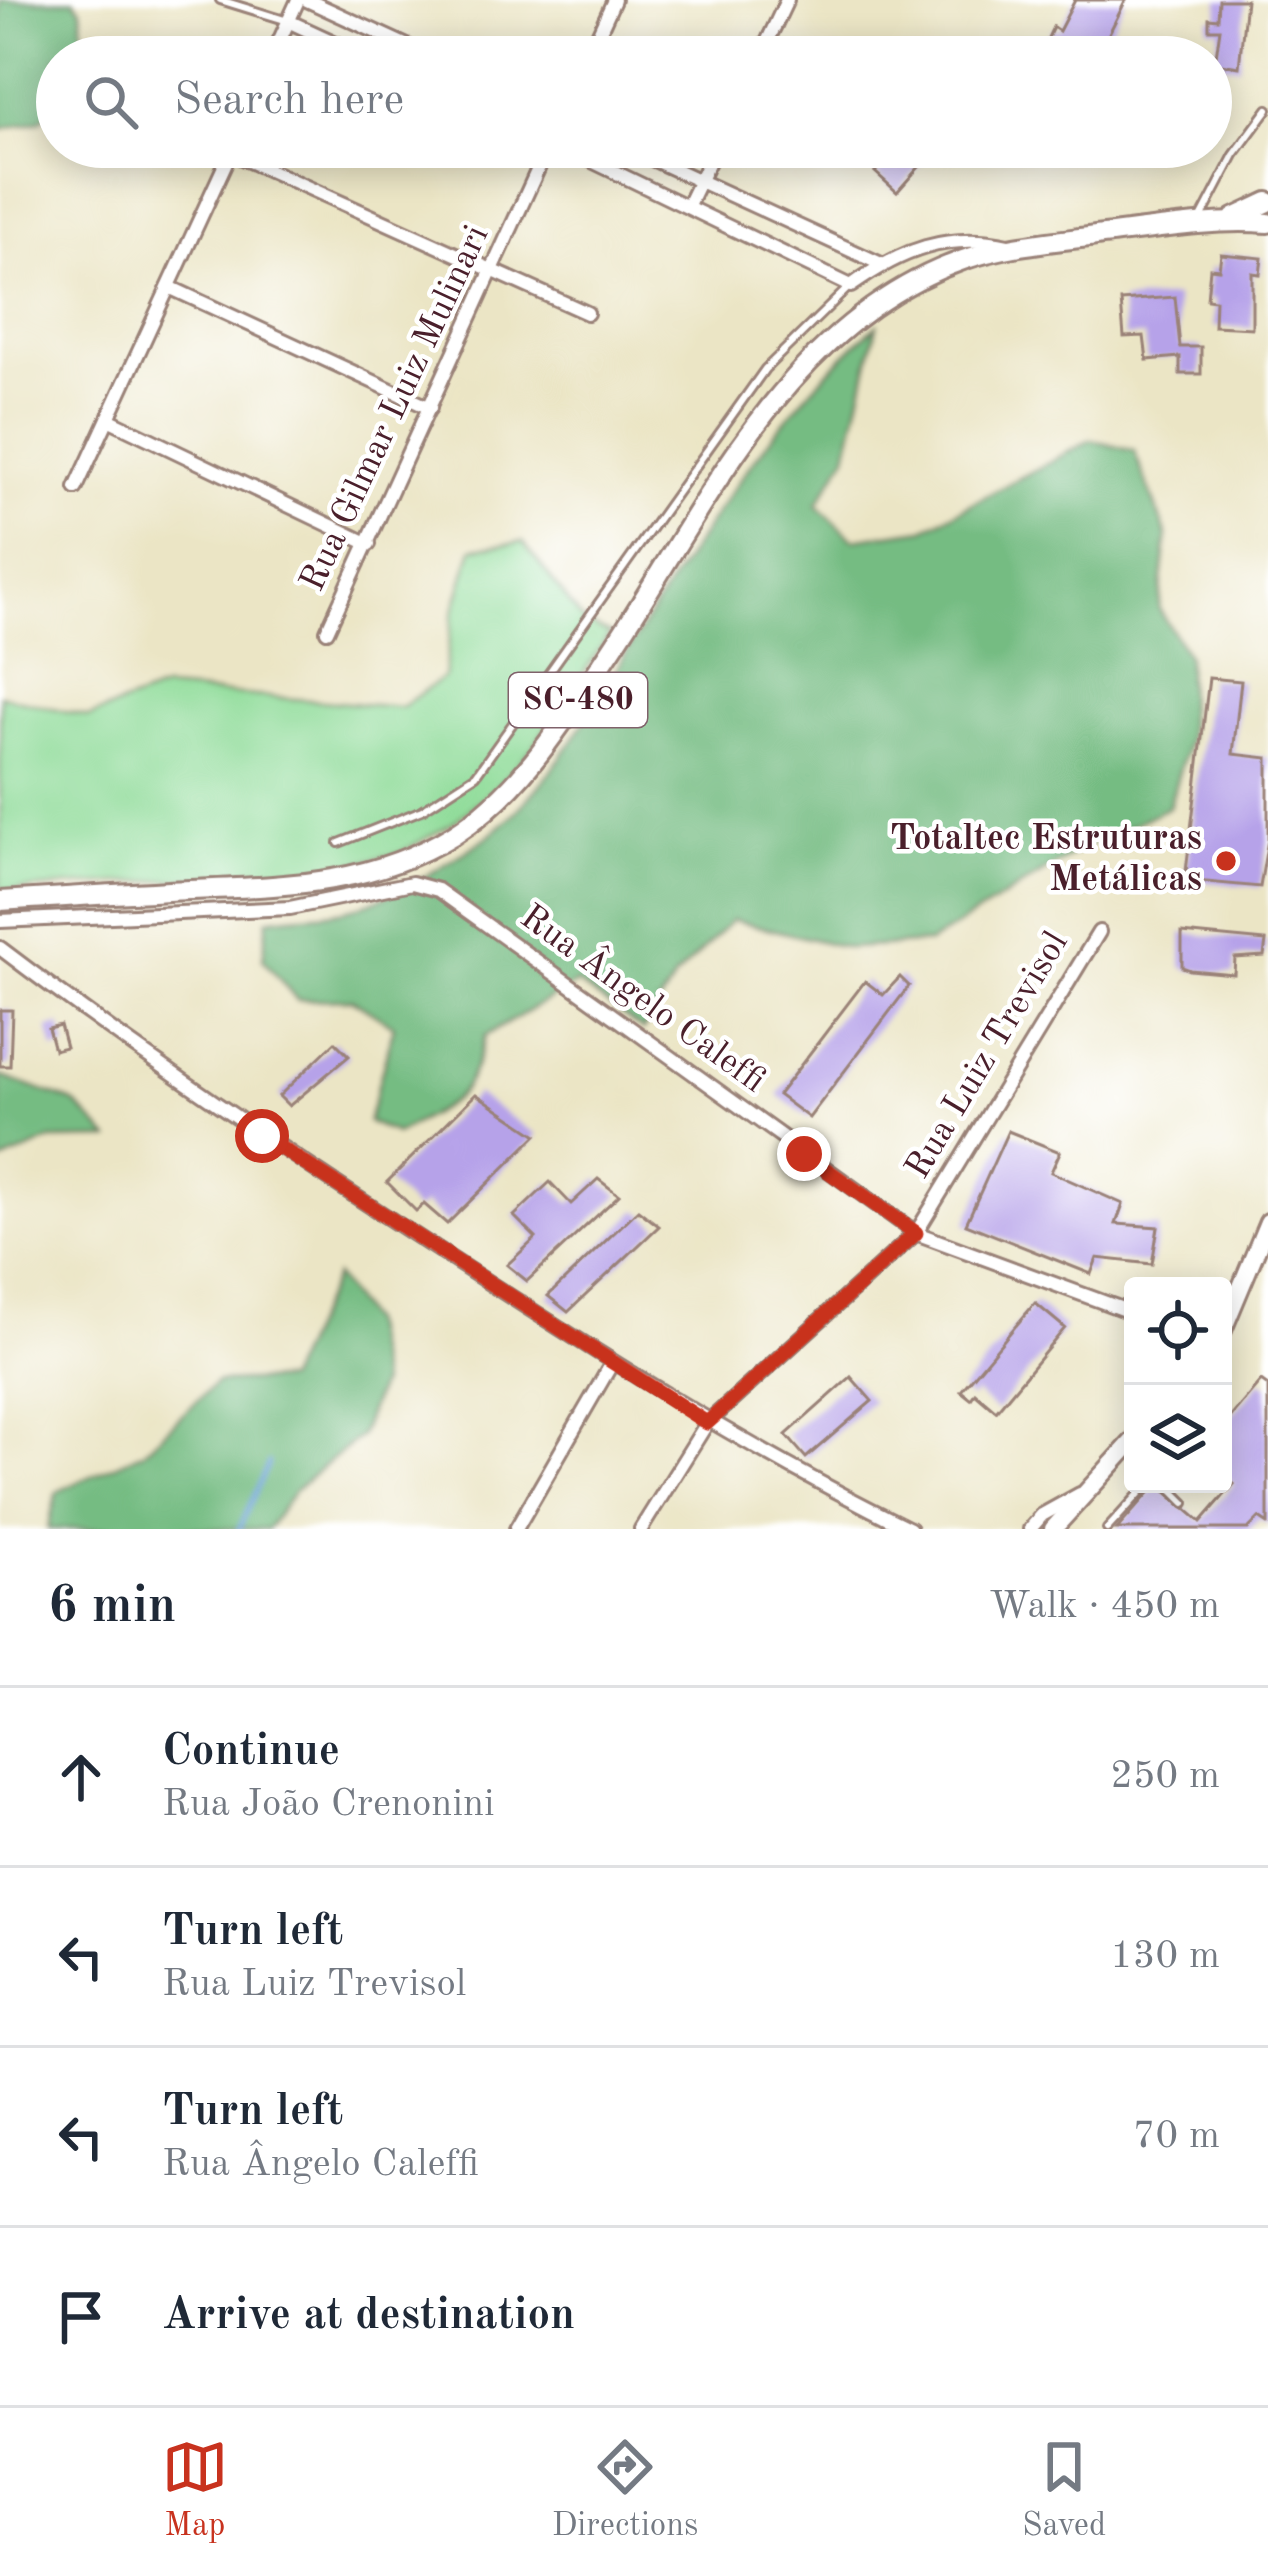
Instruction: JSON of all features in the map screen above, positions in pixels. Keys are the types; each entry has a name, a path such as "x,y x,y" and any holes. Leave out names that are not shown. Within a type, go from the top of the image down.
{"main road":[{"path":"1228,220 1268,202"},
{"name":"SC-480","path":"0,902 327,884 370,874 454,834 492,805 535,759 618,640 741,445 823,346 922,280 960,261 1014,247 1228,220 1268,223"},
{"path":"1232,1308 1268,1222"},
{"path":"1054,1529 1124,1451"}],"street":[{"path":"281,36 303,0 384,36"},
{"path":"598,36 614,0"},
{"path":"770,36 787,0"},
{"path":"288,21 320,36"},
{"path":"76,488 224,168"},
{"path":"271,168 587,313"},
{"name":"Rua Gilmar Luiz Mulinari","path":"327,631 539,168"},
{"path":"608,168 850,286 881,264 953,239 1014,247"},
{"path":"672,168 881,264"},
{"path":"688,205 706,168"},
{"path":"169,286 430,408"},
{"path":"108,419 369,544"},
{"name":"Rua Ângelo Caleffi","path":"0,921 290,908 412,883 438,890 916,1233 1124,1310"},
{"name":"Rua Luiz Trevisol","path":"641,1529 707,1423 916,1233 1099,932"},
{"path":"0,948 262,1136 612,1363 707,1423 910,1529"},
{"path":"516,1529 612,1363"},
{"path":"1030,1529 1042,1515 1087,1490"}],"lane":[{"path":"220,0 288,21"},
{"path":"1232,159 1268,109"},
{"path":"1198,224 1227,168"},
{"path":"339,843 422,810 476,775 765,369 850,286"},
{"path":"1107,1529 1140,1493"},
{"path":"1175,1493 1185,1503"}],"green space":[{"path":"0,0 74,0 81,9 83,36 36,36 36,122 0,129"},
{"path":"877,325 847,455 817,505 853,539 924,529 1091,440 1134,451 1167,536 1159,609 1187,655 1188,740 1169,807 1085,847 929,943 849,948 732,920 675,978 643,1030 577,983 485,1036 471,1076 446,1106 396,1134 368,1122 394,1026 351,999 297,1000 263,959 268,919 340,911 391,894 471,848 522,805 565,751 746,470 808,394"},
{"path":"523,542 583,621 610,634 531,750 455,822 400,853 326,870 0,891 0,695 89,717 163,689 401,707 444,677 453,613 473,548"},
{"path":"0,1076 74,1102 110,1139 51,1140 0,1163"},
{"path":"335,1276 368,1322 380,1383 360,1436 295,1490 267,1529 48,1529 57,1492 143,1452 217,1382 286,1380"}],"building":[{"path":"1075,0 1126,0 1108,36 1049,36 1053,27 1059,31"},
{"path":"1219,0 1246,0 1239,67 1232,66 1232,36 1219,36 1220,29 1209,29 1209,18 1218,19"},
{"path":"879,168 918,168 897,192 875,172"},
{"path":"1221,254 1262,258 1260,274 1252,273 1252,328 1214,326 1215,300 1207,299 1210,268 1219,269"},
{"path":"1175,297 1180,347 1201,347 1201,374 1180,374 1180,357 1147,360 1144,336 1124,337 1121,301"},
{"path":"1209,678 1241,681 1233,754 1268,758 1268,839 1260,887 1185,880"},
{"path":"1182,933 1266,941 1264,956 1235,958 1234,974 1190,970 1182,967"},
{"path":"900,977 909,986 809,1118 778,1095 865,981 883,995"},
{"path":"0,1010 12,1010 10,1066 0,1066"},
{"path":"60,1025 66,1047 54,1050 48,1028"},
{"path":"335,1042 349,1056 289,1106 279,1096"},
{"path":"476,1094 537,1135 447,1224 424,1204 416,1211 387,1182"},
{"path":"1008,1131 1060,1152 1051,1172 1123,1204 1116,1224 1158,1227 1152,1264 1097,1258 1091,1274 966,1224"},
{"path":"598,1179 619,1195 527,1281 507,1265 536,1238 514,1216 550,1182 571,1204"},
{"path":"638,1210 659,1226 568,1312 548,1296"},
{"path":"1035,1303 1065,1328 996,1411 975,1393 971,1399 961,1391"},
{"path":"851,1377 872,1401 806,1458 786,1435"},
{"path":"1261,1381 1268,1386 1268,1524 1259,1518 1248,1529 1117,1529 1149,1493 1167,1493 1201,1522 1226,1493 1232,1493 1232,1415"}],"waterway":[{"path":"239,1529 269,1462"}],"place":[{"name":"Totaltec Estruturas Metálicas","path":"1226,861"}],"route":[{"path":"262,1136 707,1423 916,1233 804,1154"}]}
